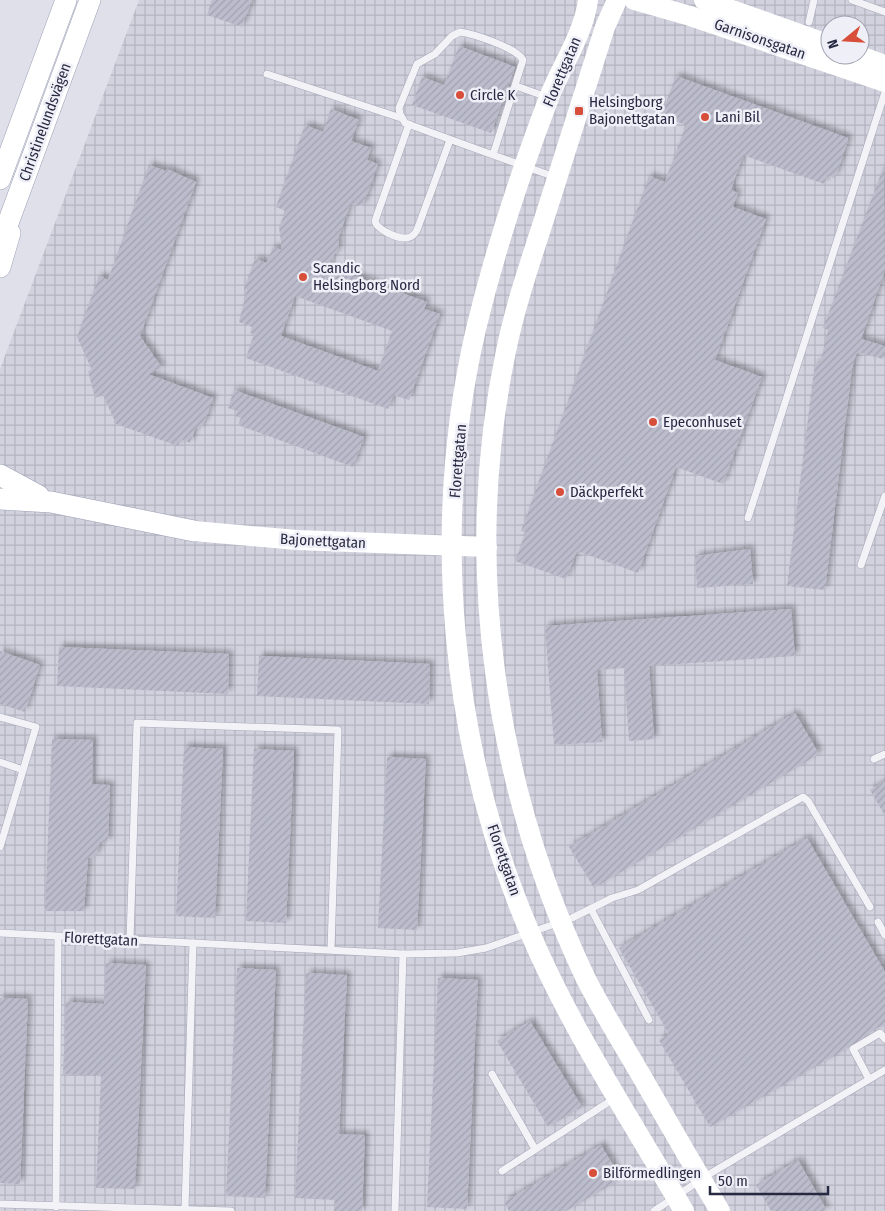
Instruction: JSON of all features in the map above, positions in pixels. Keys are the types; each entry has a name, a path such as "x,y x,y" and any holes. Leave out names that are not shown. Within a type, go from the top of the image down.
{"main road":[{"name":"Christinelundsvägen","path":"0,179 66,0"},
{"name":"Christinelundsvägen","path":"0,245 90,0"},
{"path":"0,267 32,158"},
{"path":"0,475 51,502"},
{"path":"0,499 51,502 194,531"}],"street":[{"name":"Florettgatan","path":"588,0 584,20 549,98 496,253 469,366 458,445 452,546 455,627 472,750 489,816 530,932 568,1011 680,1204"},
{"name":"Florettgatan","path":"617,0 605,27 528,269 503,367 491,454 487,547 491,639 508,751 540,864 561,921 599,1003 720,1211"},
{"name":"Garnisonsgatan","path":"634,0 690,16 885,82"},
{"name":"Garnisonsgatan","path":"704,0 820,41"},
{"path":"870,60 885,65"},
{"name":"Bajonettgatan","path":"194,531 297,540 487,547"}],"lane":[{"path":"808,22 814,0"},
{"path":"852,0 885,12"},
{"path":"401,118 399,108 414,68 460,32 519,54 524,63 492,155"},
{"path":"267,74 401,118 408,124 557,178"},
{"path":"516,86 549,98"},
{"path":"748,518 885,92"},
{"path":"408,124 375,217 377,227 396,235 408,238 417,230 450,140"},
{"path":"861,565 885,496"},
{"path":"0,717 36,727 0,847"},
{"path":"130,940 137,723 338,730 331,949"},
{"path":"874,759 885,754"},
{"path":"0,762 23,770"},
{"path":"561,921 612,898 638,890 803,797 808,801 870,908"},
{"path":"591,909 649,1020"},
{"name":"Florettgatan","path":"0,933 403,954 467,951 486,948 561,921"},
{"path":"878,922 885,934"},
{"path":"56,1207 58,937"},
{"path":"185,1209 194,943"},
{"path":"395,1211 403,954"},
{"path":"869,1079 853,1049 880,1033 884,1037"},
{"path":"654,1211 680,1204 702,1180 885,1070"},
{"path":"492,1074 535,1149"},
{"path":"502,1171 618,1097"},
{"path":"0,1204 231,1211"}],"shaded area":[{"path":"139,0 885,0 885,1211 0,1211 0,369"}],"building":[{"path":"212,0 252,0 242,27 207,15"},
{"name":"Circle K","path":"459,46 515,67 491,133 412,105 422,77 444,85"},
{"name":"Epeconhuset","path":"676,76 848,138 848,141 836,175 834,178 827,175 824,184 743,155 731,190 738,193 733,207 766,219 715,360 762,377 723,484 676,467 638,573 577,551 566,579 515,561 526,532 521,531 649,176 665,182 686,125 661,116"},
{"name":"Scandic Helsingborg Nord","path":"331,109 359,120 351,141 371,148 367,160 378,164 363,206 350,205 338,239 339,248 327,266 427,302 424,309 440,314 409,400 393,395 388,409 246,358 254,334 250,333 252,327 239,322 247,290 244,289 255,259 267,263 273,247 282,250 279,227 286,211 276,207 305,125 323,132","holes":["295,296 392,331 378,371 281,336"]},
{"path":"149,165 166,171 167,169 196,182 140,336 162,368 148,374 213,398 205,421 200,429 196,427 190,443 181,439 178,446 116,424 103,395 95,398 88,371 92,370 77,337 99,276 108,280"},
{"path":"884,166 885,270 861,339 885,346 885,351 883,359 857,352 852,368 825,590 787,586 815,363 820,364 828,330 823,328"},
{"path":"234,390 364,437 353,467 238,425 241,418 235,416 237,411 228,408"},
{"path":"750,549 753,584 697,588 695,556"},
{"path":"791,609 795,656 649,666 654,739 629,741 624,668 597,670 602,742 554,745 545,626"},
{"path":"59,647 229,654 228,694 57,686"},
{"path":"0,651 40,665 25,712 0,704"},
{"path":"259,656 430,664 429,704 257,696"},
{"path":"795,713 819,754 594,888 569,847"},
{"path":"52,739 93,740 92,784 110,785 108,842 100,842 96,856 88,858 84,911 45,911"},
{"path":"184,747 223,749 215,918 176,916"},
{"path":"254,749 294,751 286,923 246,921"},
{"path":"387,757 426,759 417,930 378,928"},
{"path":"885,781 885,816 870,790"},
{"path":"807,838 885,972 885,1026 877,1028 848,1048 710,1127 659,1040 669,1034 619,948"},
{"path":"106,963 146,965 135,1189 96,1188 101,1076 63,1074 66,1002 104,1004"},
{"path":"237,968 276,970 265,1198 226,1196"},
{"path":"306,973 347,975 339,1134 365,1135 362,1211 334,1211 335,1200 295,1198"},
{"path":"438,978 478,980 467,1209 427,1207"},
{"path":"0,998 28,999 20,1184 0,1183"},
{"path":"530,1021 582,1107 548,1127 497,1041"},
{"path":"601,1145 621,1179 566,1211 509,1211 504,1202"},
{"path":"798,1160 827,1211 771,1211 756,1185"}],"place":[{"name":"Circle K","path":"460,95"},
{"name":"Helsingborg Bajonettgatan","path":"579,111"},
{"name":"Lani Bil","path":"705,117"},
{"name":"Scandic Helsingborg Nord","path":"303,277"},
{"name":"Epeconhuset","path":"653,422"},
{"name":"Däckperfekt","path":"560,492"},
{"name":"Bilförmedlingen","path":"593,1173"}]}
